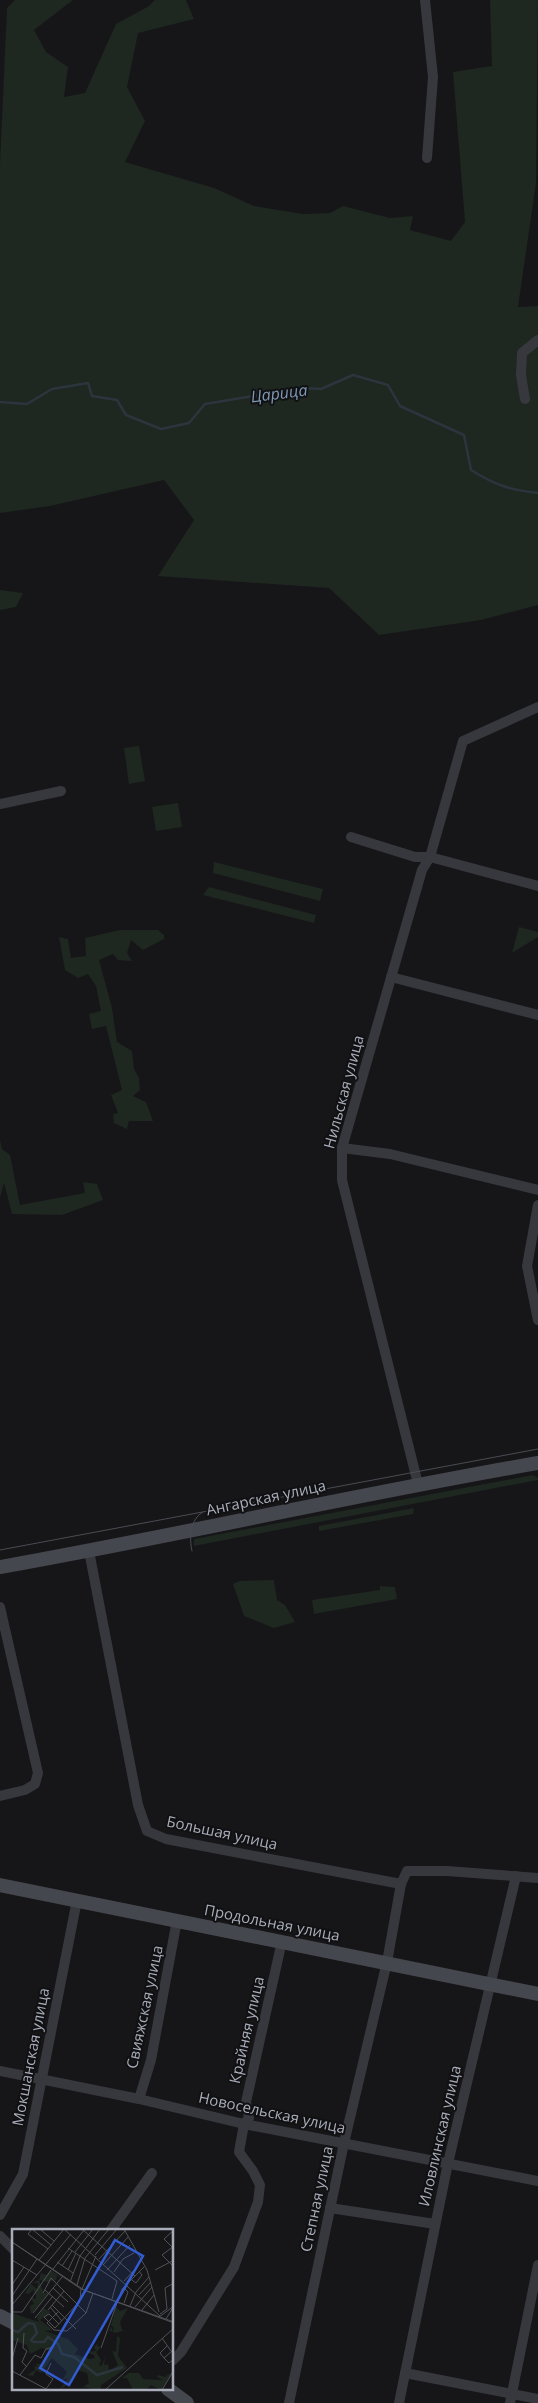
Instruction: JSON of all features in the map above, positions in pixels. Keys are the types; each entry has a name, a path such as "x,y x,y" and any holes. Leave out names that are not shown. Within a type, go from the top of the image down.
{"main road":[{"name":"Ангарская улица","path":"0,1567 89,1551 418,1484 538,1463"},
{"name":"Продольная улица","path":"0,1884 492,1983 538,1994"},
{"path":"0,2316 12,2322"},
{"path":"169,2390 188,2403"}],"street":[{"path":"425,0 433,77 427,158"},
{"path":"525,399 521,375 522,353 538,340"},
{"name":"Нильская улица","path":"418,1484 342,1180 342,1148 422,870 430,857 463,741 538,707"},
{"path":"0,804 61,791"},
{"path":"351,837 415,857 430,857 538,886"},
{"path":"391,977 538,1015"},
{"path":"342,1148 390,1154 538,1190"},
{"path":"538,1205 527,1266 538,1320"},
{"name":"Большая улица","path":"89,1551 138,1806 147,1831 166,1839 401,1884"},
{"path":"0,1606 38,1773 35,1784 0,1796"},
{"path":"401,1884 407,1871 447,1871 538,1878"},
{"name":"Иловлинская улица","path":"399,2403 448,2163 516,1876"},
{"name":"Степная улица","path":"289,2403 344,2143 387,1962 401,1884"},
{"name":"Мокшанская улица","path":"0,2215 22,2174 43,2080 77,1900"},
{"name":"Свияжская улица","path":"139,2099 151,2060 177,1920"},
{"name":"Крайняя улица","path":"174,2359 181,2352 234,2267 258,2202 260,2185 253,2171 239,2152 244,2124 249,2118 246,2102 282,1941"},
{"name":"Новосельская улица","path":"0,2071 139,2099 244,2124 538,2181"},
{"path":"112,2229 152,2173"},
{"path":"330,2208 435,2224"},
{"path":"0,2236 12,2248"},
{"path":"511,2399 538,2265"},
{"path":"405,2373 511,2399 538,2400"}],"shaded area":[{"path":"15,0 73,0 34,30 46,52 68,67 64,97 85,93 116,24 149,6 155,0 186,0 194,19 138,33 127,87 145,121 125,162 214,188 254,206 303,214 330,213 343,206 390,218 413,216 410,230 451,241 465,222 453,72 492,66 490,0 538,0 536,183 518,307 538,306 538,605 481,620 379,635 329,588 158,576 194,520 164,480 50,506 0,513 0,164 7,8"},
{"path":"0,590 23,593 16,607 0,610"},
{"path":"139,746 145,781 129,784 124,748"},
{"path":"178,803 182,827 156,831 152,807"},
{"path":"214,862 323,889 320,901 213,873"},
{"path":"209,887 316,915 314,923 203,895"},
{"path":"519,927 538,932 538,937 512,953"},
{"path":"120,930 158,930 164,935 164,939 143,950 131,940 127,953 132,961 118,960 113,954 99,960 112,1008 117,1042 132,1051 134,1069 139,1078 140,1090 133,1096 146,1102 153,1121 129,1121 127,1129 114,1123 113,1114 118,1113 111,1095 122,1090 106,1026 92,1029 89,1014 101,1011 96,986 88,974 78,978 65,970 59,937 68,939 71,958 86,956 85,938"},
{"path":"0,1140 2,1149 10,1155 20,1205 85,1193 83,1182 97,1184 103,1200 62,1215 12,1214 4,1183 0,1197"},
{"path":"533,1475 538,1480 194,1546 194,1539"},
{"path":"414,1508 413,1514 319,1531 319,1526"},
{"path":"274,1580 277,1600 285,1605 295,1622 274,1628 244,1616 233,1584 240,1581"},
{"path":"380,1586 395,1587 397,1599 314,1614 312,1600 380,1590"}],"waterway":[{"name":"Царица","path":"0,402 27,404 52,389 88,383 92,396 117,400 126,415 161,429 189,423 205,404 301,388 321,389 353,375 388,385 400,406 464,435 471,470 503,486 538,493"}],"tram line":[{"path":"0,1550 538,1449"},
{"path":"192,1551 193,1524 195,1519 203,1512"}]}
